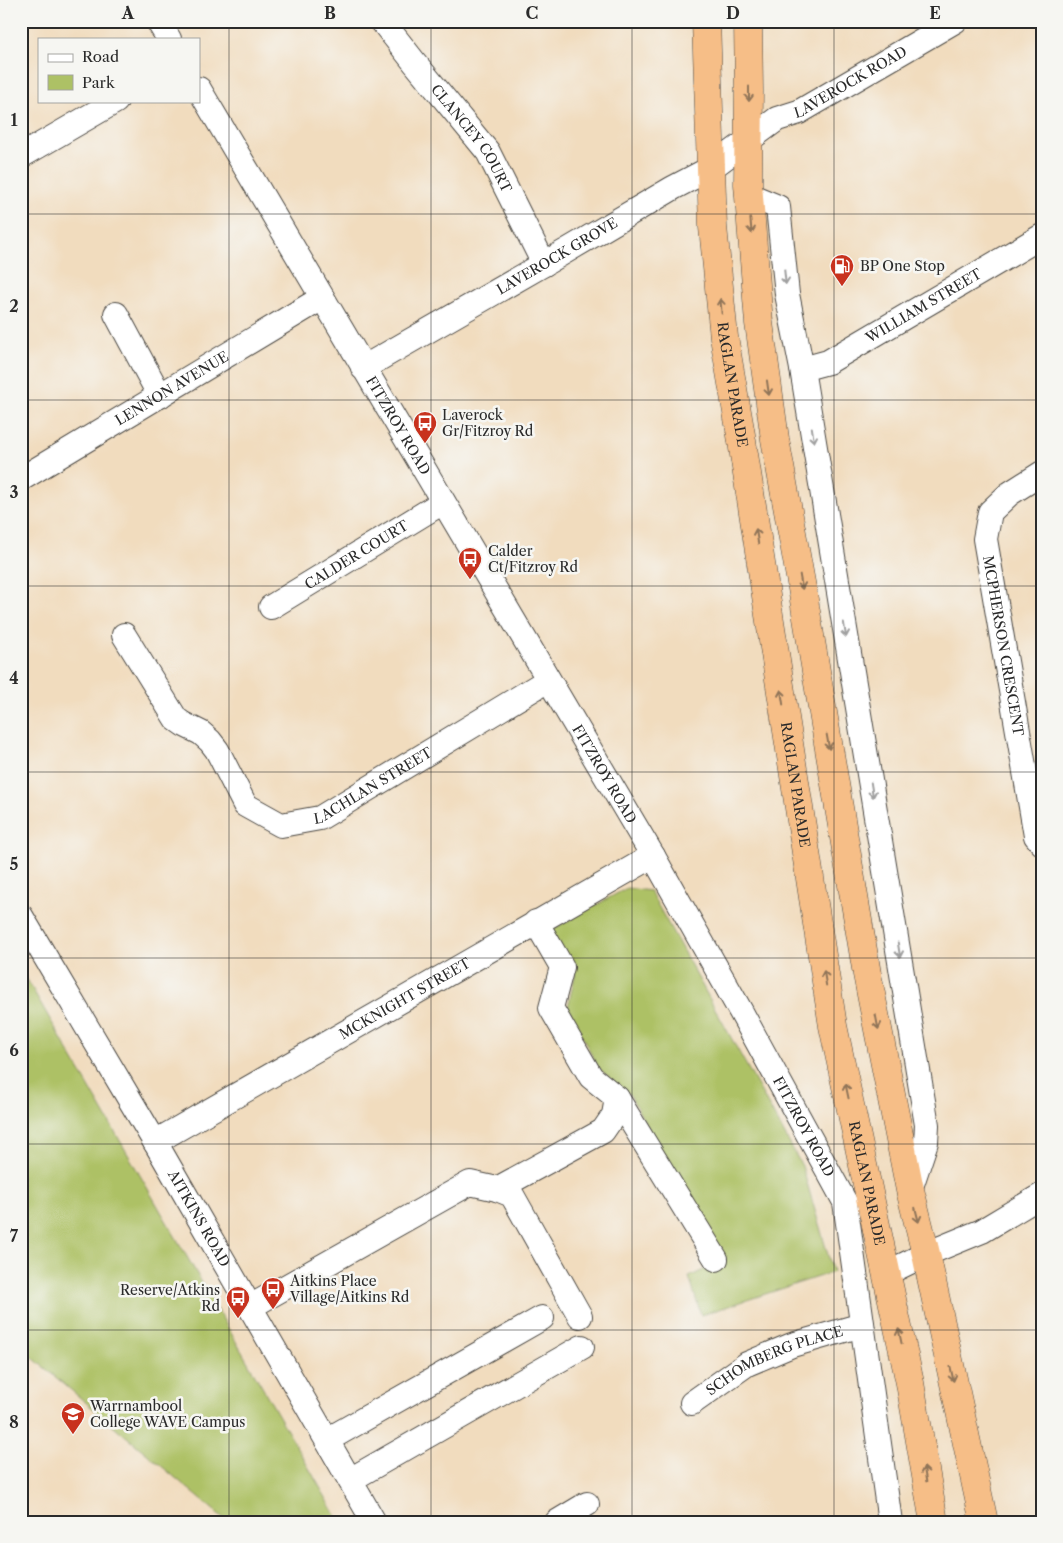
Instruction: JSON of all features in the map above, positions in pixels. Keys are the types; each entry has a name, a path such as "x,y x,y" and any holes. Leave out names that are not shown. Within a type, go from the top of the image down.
{"highway":[{"name":"RAGLAN PARADE","path":"703,28 713,227 724,337 832,1026 910,1383 934,1522"},
{"path":"748,33 749,195 759,322 775,438 867,974 910,1190 926,1254 984,1522"}],"street":[{"path":"158,21 168,38"},
{"name":"CLANCEY COURT","path":"382,21 488,152 544,264"},
{"path":"748,33 763,21"},
{"name":"LAVEROCK ROAD","path":"748,142 777,120 799,112 955,21"},
{"name":"FITZROY ROAD","path":"200,91 653,856 763,1051 845,1202 889,1513 897,1516 904,1522"},
{"path":"21,156 114,102"},
{"name":"LAVEROCK GROVE","path":"363,368 673,188 711,168 748,142"},
{"path":"749,195 778,208 787,294 802,369 928,1125 926,1142 910,1190"},
{"name":"WILLIAM STREET","path":"802,369 828,362 1042,236"},
{"name":"LENNON AVENUE","path":"21,479 322,298"},
{"path":"116,314 160,396"},
{"name":"MCPHERSON CRESCENT","path":"1042,473 1009,494 990,512 985,540 1036,836 1042,843"},
{"name":"CALDER COURT","path":"271,607 443,502"},
{"name":"LACHLAN STREET","path":"124,635 176,719 206,736 217,750 245,805 281,825 320,818 548,680"},
{"name":"MCKNIGHT STREET","path":"155,1142 653,856"},
{"name":"AITKINS ROAD","path":"21,916 155,1142 374,1522"},
{"path":"536,922 562,967 551,1008 591,1077 618,1098 716,1258"},
{"path":"498,1189 603,1131 614,1115 618,1098"},
{"path":"250,1307 470,1184 498,1189 512,1195 580,1316"},
{"path":"887,1273 926,1254 982,1231 1042,1194"},
{"path":"327,1440 542,1318"},
{"name":"SCHOMBERG PLACE","path":"692,1403 747,1364 792,1345 862,1326"},
{"path":"350,1480 582,1347"},
{"path":"557,1522 587,1504"}],"green space":[{"path":"627,888 650,891 802,1166 833,1272 701,1315 689,1277 724,1260 669,1168 630,1095 598,1068 568,1007 575,975 549,931"},
{"path":"21,969 340,1522 228,1522 21,1348"}],"place":[{"name":"BP One Stop","path":"842,287"},
{"name":"Laverock Gr/Fitzroy Rd","path":"425,444"},
{"name":"Calder Ct/Fitzroy Rd","path":"470,580"},
{"name":"Aitkins Place Village/Aitkins Rd","path":"273,1310"},
{"name":"Reserve/Atkins Rd","path":"238,1319"},
{"name":"Warrnambool College WAVE Campus","path":"73,1435"}]}
